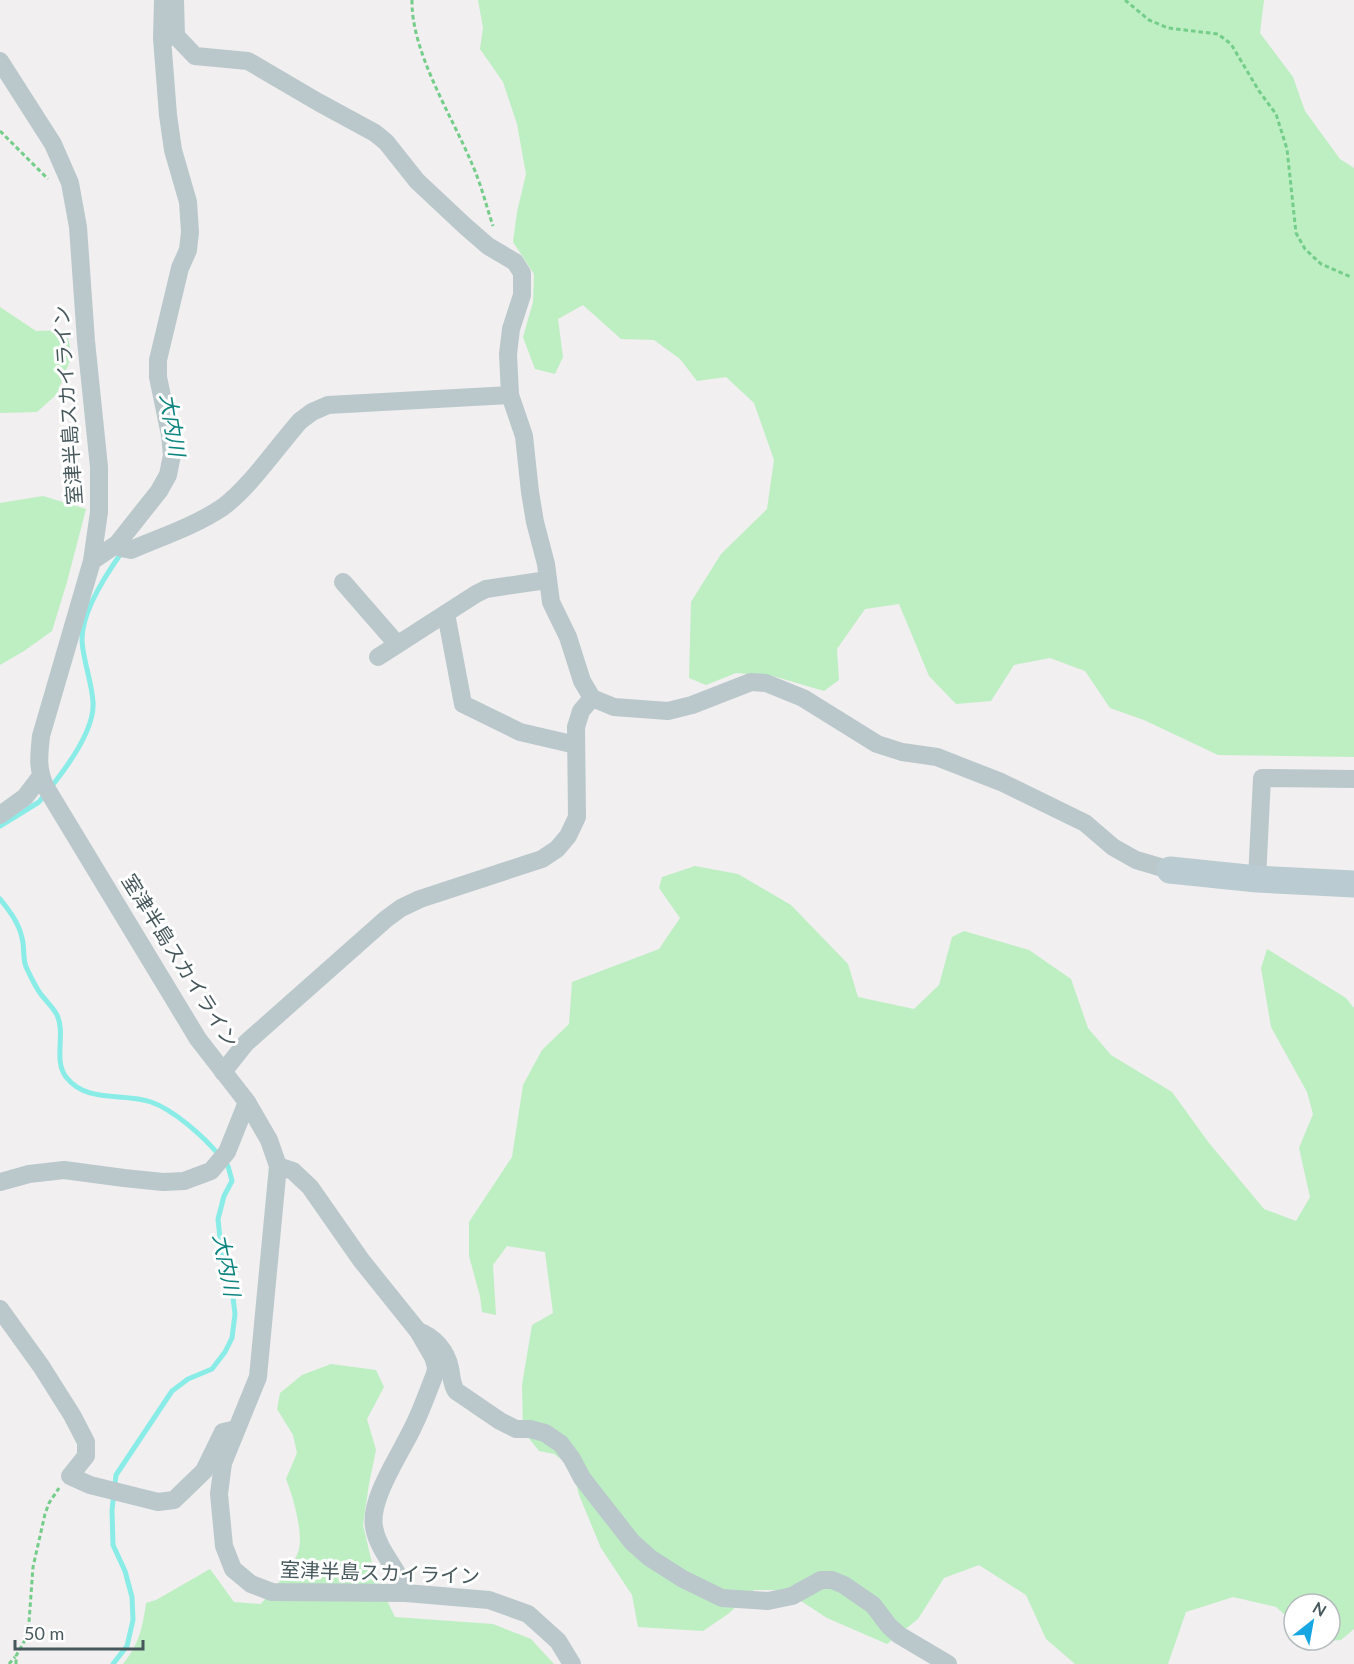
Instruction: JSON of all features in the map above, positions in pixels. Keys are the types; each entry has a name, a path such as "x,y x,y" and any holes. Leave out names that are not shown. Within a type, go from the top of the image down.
{"street":[{"path":"122,547 168,475 172,455 158,377 158,360 180,268 188,250 190,232 188,202 171,138 169,37 163,0"},
{"path":"169,37 176,0"},
{"path":"169,37 195,56 248,61 375,133 386,142 417,181 488,246 515,262 522,273 522,295 511,329 508,354 510,395 524,436 530,492 546,564 551,602 568,638 582,681 592,698 614,707 668,711 692,705 751,682 766,683 803,698 877,744 902,752 937,757 1001,782 1085,823 1113,847 1136,860 1170,870 1257,879 1354,884"},
{"name":"室津半島スカイライン","path":"0,61 52,144 70,183 78,227 86,341 99,467 99,512 92,561 41,736 38,762 41,776 198,1039 247,1102 268,1140 278,1166 258,1377 223,1463 219,1494 224,1546 233,1569 251,1584 272,1592 406,1593 489,1600 528,1614 558,1641 572,1664"},
{"path":"92,561 122,547 195,522 222,507 238,495 300,421 327,405 510,395"},
{"path":"378,657 486,589 547,580"},
{"path":"343,582 398,644"},
{"path":"445,614 463,704 520,732 576,745"},
{"path":"223,1072 246,1042 401,908 420,899 542,859 557,849 568,836 577,817 576,727 581,711 592,698"},
{"path":"0,815 25,797 41,776"},
{"path":"1257,879 1262,778 1354,779"},
{"path":"0,1182 29,1174 64,1170 163,1182 184,1181 211,1171 227,1152 247,1102"},
{"path":"278,1166 294,1171 310,1187 361,1260 418,1331 436,1367 415,1423 382,1489 373,1515 375,1530 388,1559 404,1584 406,1593"},
{"path":"0,1309 41,1366 87,1442 86,1456 70,1476 90,1485 158,1502 174,1500 204,1471 223,1431 236,1429"},
{"path":"418,1331 432,1338 447,1356 452,1384 456,1391 500,1421 516,1429 530,1429 545,1433 561,1444 582,1478 632,1542 666,1569 722,1598 743,1600 768,1601 792,1596 821,1580 832,1580 844,1585 873,1605 899,1635 948,1664"}],"path":[{"path":"412,0 412,16 420,49 474,167 493,227 502,242 502,253"},
{"path":"1125,0 1149,20 1168,28 1218,34 1231,44 1259,91 1276,114 1287,149 1296,233 1305,249 1321,264 1351,277"},
{"path":"0,131 55,186 72,194"},
{"path":"9,1664 25,1640 29,1622 33,1567 45,1514 49,1503 70,1476"},
{"path":"16,1656 16,1664"}],"green space":[{"path":"478,0 1264,0 1260,33 1293,77 1305,111 1340,159 1354,168 1354,757 1218,755 1144,720 1110,708 1085,671 1050,658 1014,665 991,701 956,704 929,676 899,604 865,609 837,649 839,680 824,691 773,676 736,673 706,685 689,678 691,602 721,554 767,509 774,460 754,403 726,377 697,381 680,359 654,340 621,339 583,305 558,319 563,357 555,374 535,369 523,337 533,302 534,274 513,242 526,174 517,124 503,82 480,49 483,28"},
{"path":"0,307 36,331 66,330 72,355 57,394 37,412 0,413"},
{"path":"43,496 86,509 52,631 0,665 0,503"},
{"path":"695,866 738,874 791,905 848,964 858,997 914,1009 939,985 952,937 964,931 1029,950 1071,979 1088,1028 1111,1055 1172,1092 1209,1143 1264,1209 1296,1221 1310,1197 1299,1148 1313,1114 1307,1092 1271,1027 1261,968 1267,949 1346,998 1354,1008 1354,1629 1342,1639 1342,1592 1282,1592 1282,1612 1276,1607 1233,1597 1186,1612 1168,1664 1075,1664 1046,1639 1026,1595 979,1565 944,1578 918,1619 887,1644 827,1618 784,1590 754,1590 728,1614 703,1631 638,1627 632,1595 601,1548 579,1495 572,1467 554,1454 539,1451 523,1431 522,1385 532,1325 553,1313 545,1252 507,1246 493,1265 496,1315 482,1312 469,1256 469,1222 512,1157 523,1085 542,1050 569,1024 572,982 659,949 680,918 659,888 662,877"},
{"path":"331,1364 376,1370 384,1387 367,1419 376,1450 363,1525 375,1576 395,1617 493,1624 531,1639 554,1664 123,1664 133,1650 139,1635 146,1603 156,1600 210,1569 234,1602 261,1604 288,1570 297,1556 300,1542 297,1514 286,1479 297,1453 293,1435 277,1409 280,1393 302,1375"}],"waterway":[{"name":"大内川","path":"51,787 79,747 90,724 93,702 82,646 83,628 96,593 122,552"},
{"name":"大内川","path":"0,826 39,802 45,794"},
{"name":"大内川","path":"0,899 19,927 25,965 40,993 57,1015 60,1030 60,1063 66,1077 84,1091 106,1096 140,1099 160,1106 188,1124 219,1155"},
{"name":"大内川","path":"113,1664 127,1646 133,1620 132,1597 125,1571 113,1545 112,1510 116,1475 172,1391 188,1379 212,1369 232,1338 235,1314 231,1281 221,1248 218,1219 224,1196 232,1181 225,1162"}]}
